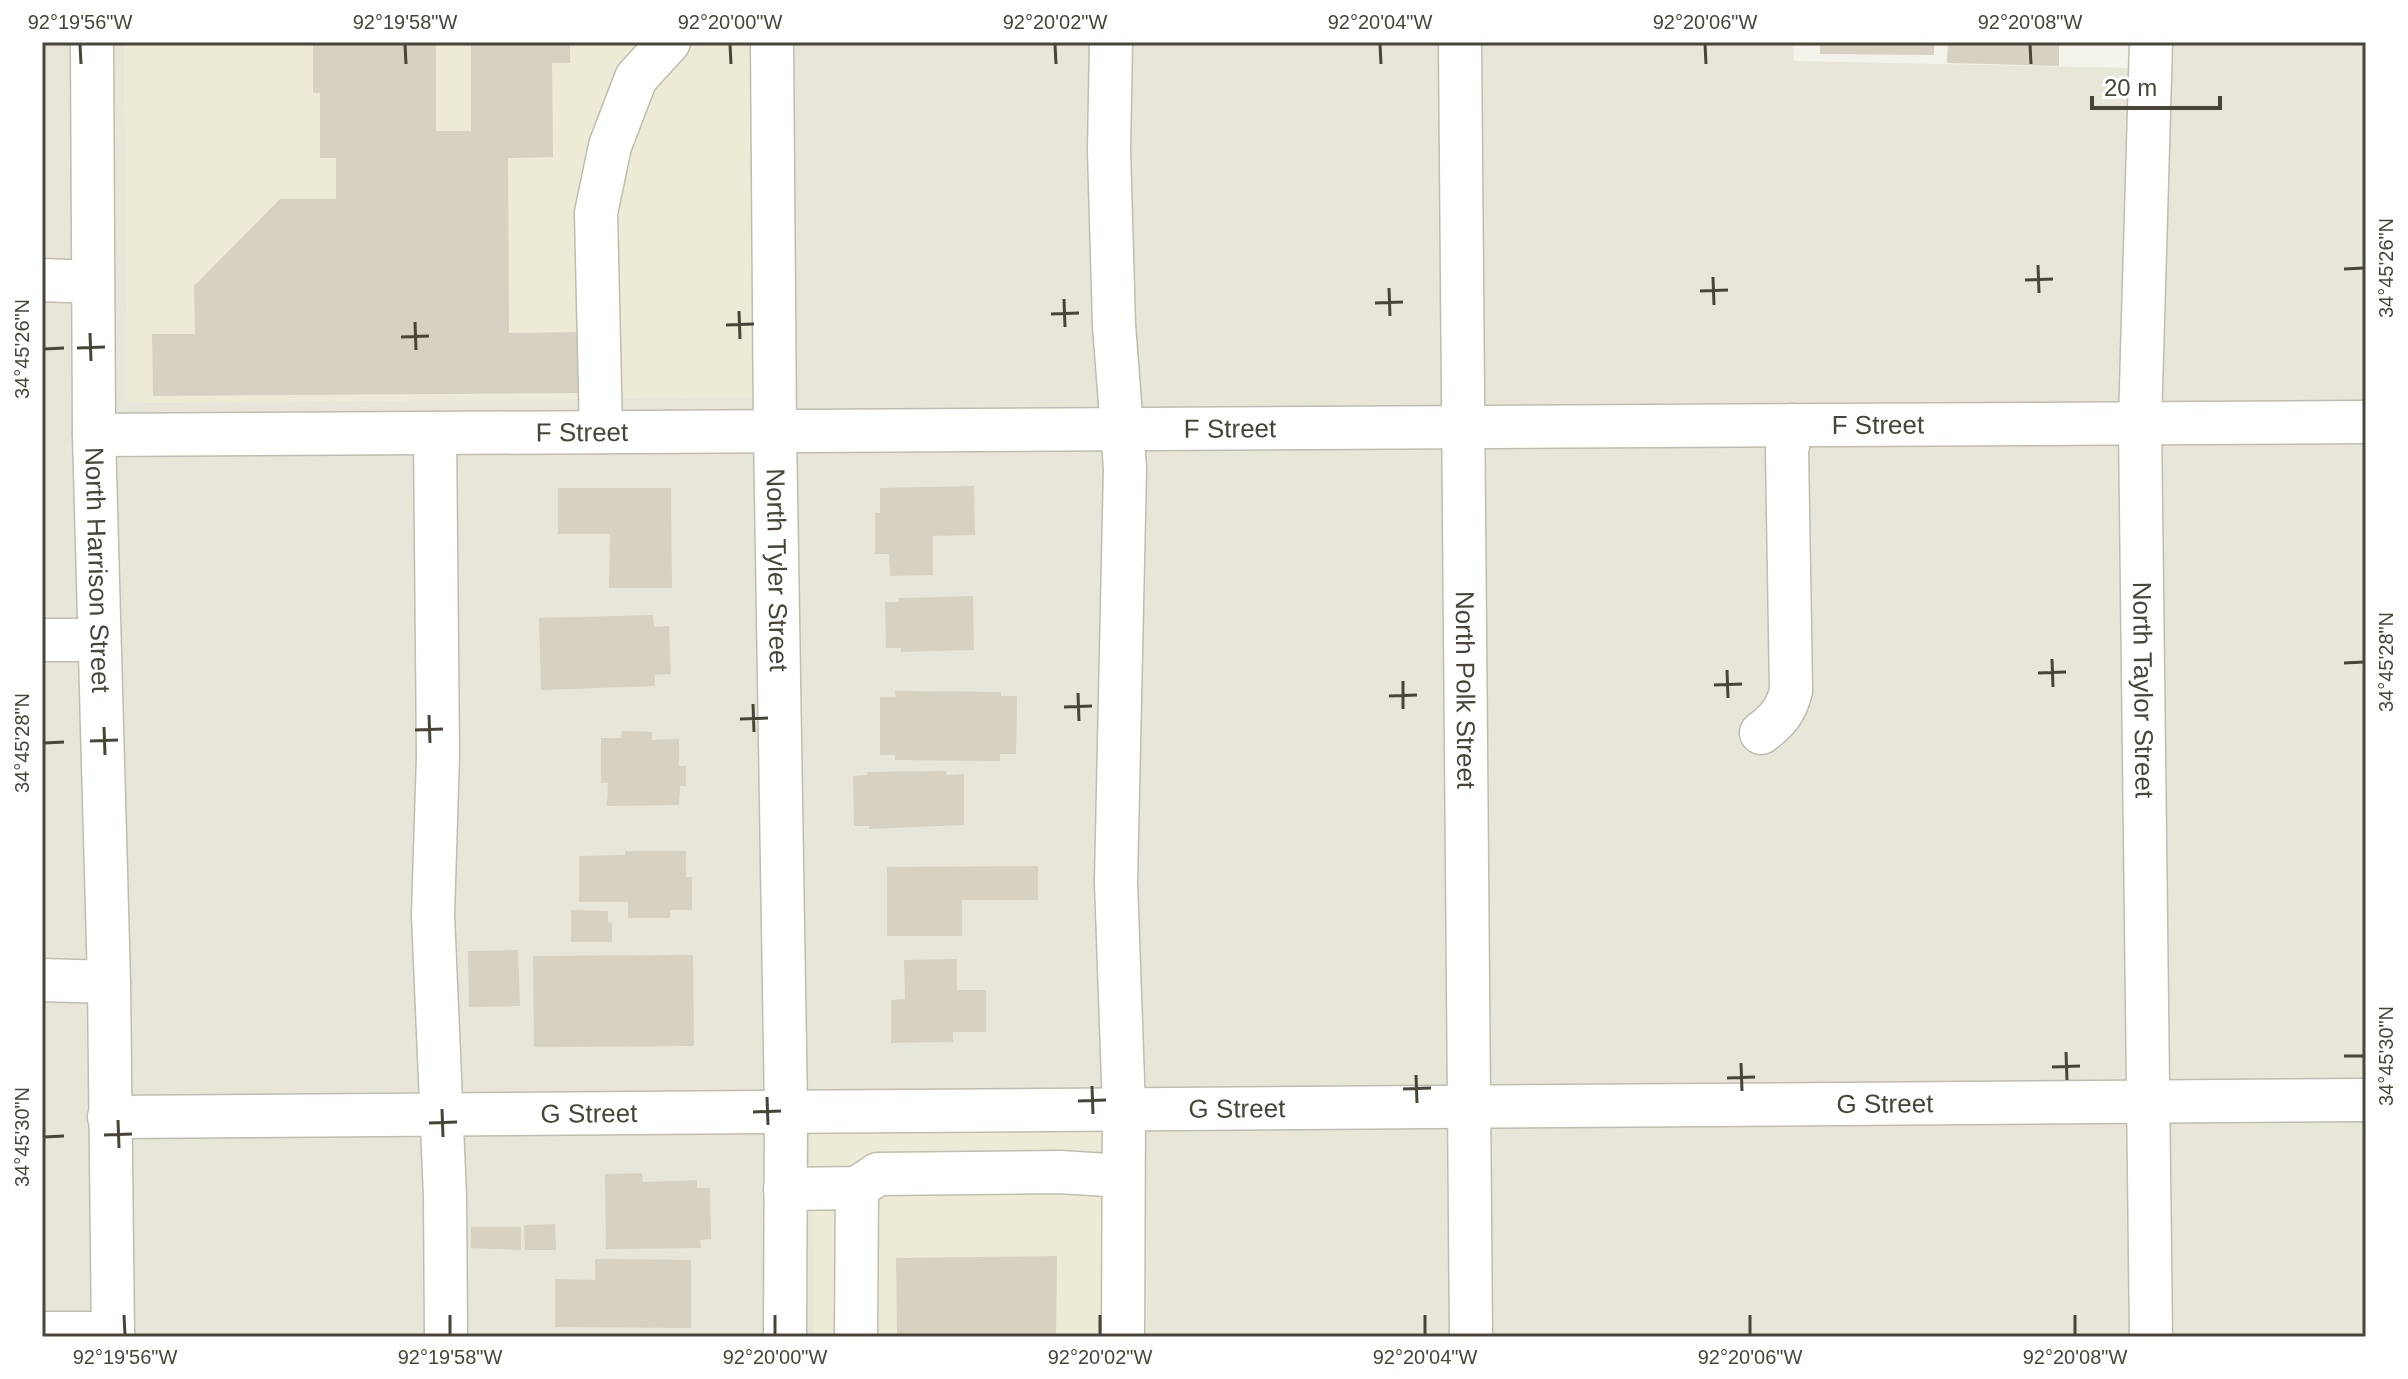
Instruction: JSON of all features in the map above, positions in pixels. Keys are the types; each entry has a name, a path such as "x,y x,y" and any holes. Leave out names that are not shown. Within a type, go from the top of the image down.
{"street":[{"name":"North Harrison Street","path":"92,42 97,640 109,982 113,1335"},
{"path":"601,432 596,213 610,146 636,78 669,42"},
{"name":"North Tyler Street","path":"772,42 786,1111 785,1337"},
{"path":"1111,42 1109,150 1114,325 1125,468 1116,882 1124,1109 1123,1337"},
{"name":"North Polk Street","path":"1460,42 1471,1337"},
{"name":"North Taylor Street","path":"2151,42 2140,423 2151,1337"},
{"path":"42,280 93,282"},
{"name":"F Street","path":"94,435 2366,422"},
{"path":"1761,733 1786,708 1791,691 1787,451 1792,425"},
{"path":"435,433 438,755 433,915 445,1196 446,1337"},
{"path":"42,640 97,640"},
{"path":"42,980 109,982"},
{"name":"G Street","path":"109,1117 2366,1100"},
{"path":"785,1189 857,1188 878,1174 1060,1172 1123,1176"},
{"path":"856,1337 857,1188"},
{"path":"42,1333 113,1335"}],"shaded area":[{"path":"42,42 124,42 128,403 754,397 751,42 1793,42 1794,61 2130,68 2132,42 2366,42 2366,1337 1147,1337 1144,1130 812,1133 814,1337 42,1337"},
{"path":"124,42 751,42 755,397 127,403"},
{"path":"1143,1129 1147,1337 814,1337 811,1133"}],"building":[{"path":"313,42 436,42 436,131 471,131 471,42 570,42 570,63 552,63 553,157 508,158 509,333 581,332 582,393 153,396 152,334 195,334 194,286 280,199 336,199 336,158 320,158 320,93 313,93"},
{"path":"1820,42 1934,42 1934,55 1820,54"},
{"path":"1948,42 2059,42 2059,66 1947,63"},
{"path":"974,486 975,535 933,536 933,575 890,576 889,554 875,554 875,513 880,513 880,488"},
{"path":"558,488 671,488 672,588 609,588 610,534 558,534"},
{"path":"973,596 974,650 901,652 901,648 886,648 885,602 899,602 899,598"},
{"path":"653,615 654,627 669,626 671,674 655,675 655,686 541,690 539,618"},
{"path":"895,691 1001,692 1001,696 1017,696 1016,754 1000,754 1000,761 895,760 895,755 880,755 880,697 896,697"},
{"path":"622,731 652,732 652,740 679,739 679,766 686,766 686,786 680,786 679,805 607,806 608,783 601,783 601,738 621,738"},
{"path":"947,771 946,775 964,774 964,825 869,829 869,826 854,826 853,776 867,775 868,772"},
{"path":"625,851 686,851 686,877 692,877 692,910 670,910 670,918 628,918 628,902 579,902 579,856 625,855"},
{"path":"1038,866 1038,900 962,900 962,936 887,936 887,867"},
{"path":"571,910 608,911 608,923 612,922 612,942 571,942"},
{"path":"518,950 520,1006 469,1007 468,951"},
{"path":"693,955 694,1046 534,1047 533,956"},
{"path":"957,959 957,990 986,990 986,1032 953,1032 953,1042 891,1043 891,1000 905,999 904,960"},
{"path":"642,1173 643,1182 697,1180 697,1188 710,1188 711,1239 700,1240 701,1248 606,1249 605,1174"},
{"path":"555,1224 556,1250 525,1250 524,1225"},
{"path":"471,1227 521,1227 521,1250 471,1248"},
{"path":"1057,1256 1056,1337 897,1337 896,1258"},
{"path":"595,1259 691,1260 691,1328 555,1327 555,1279 595,1280"}]}
